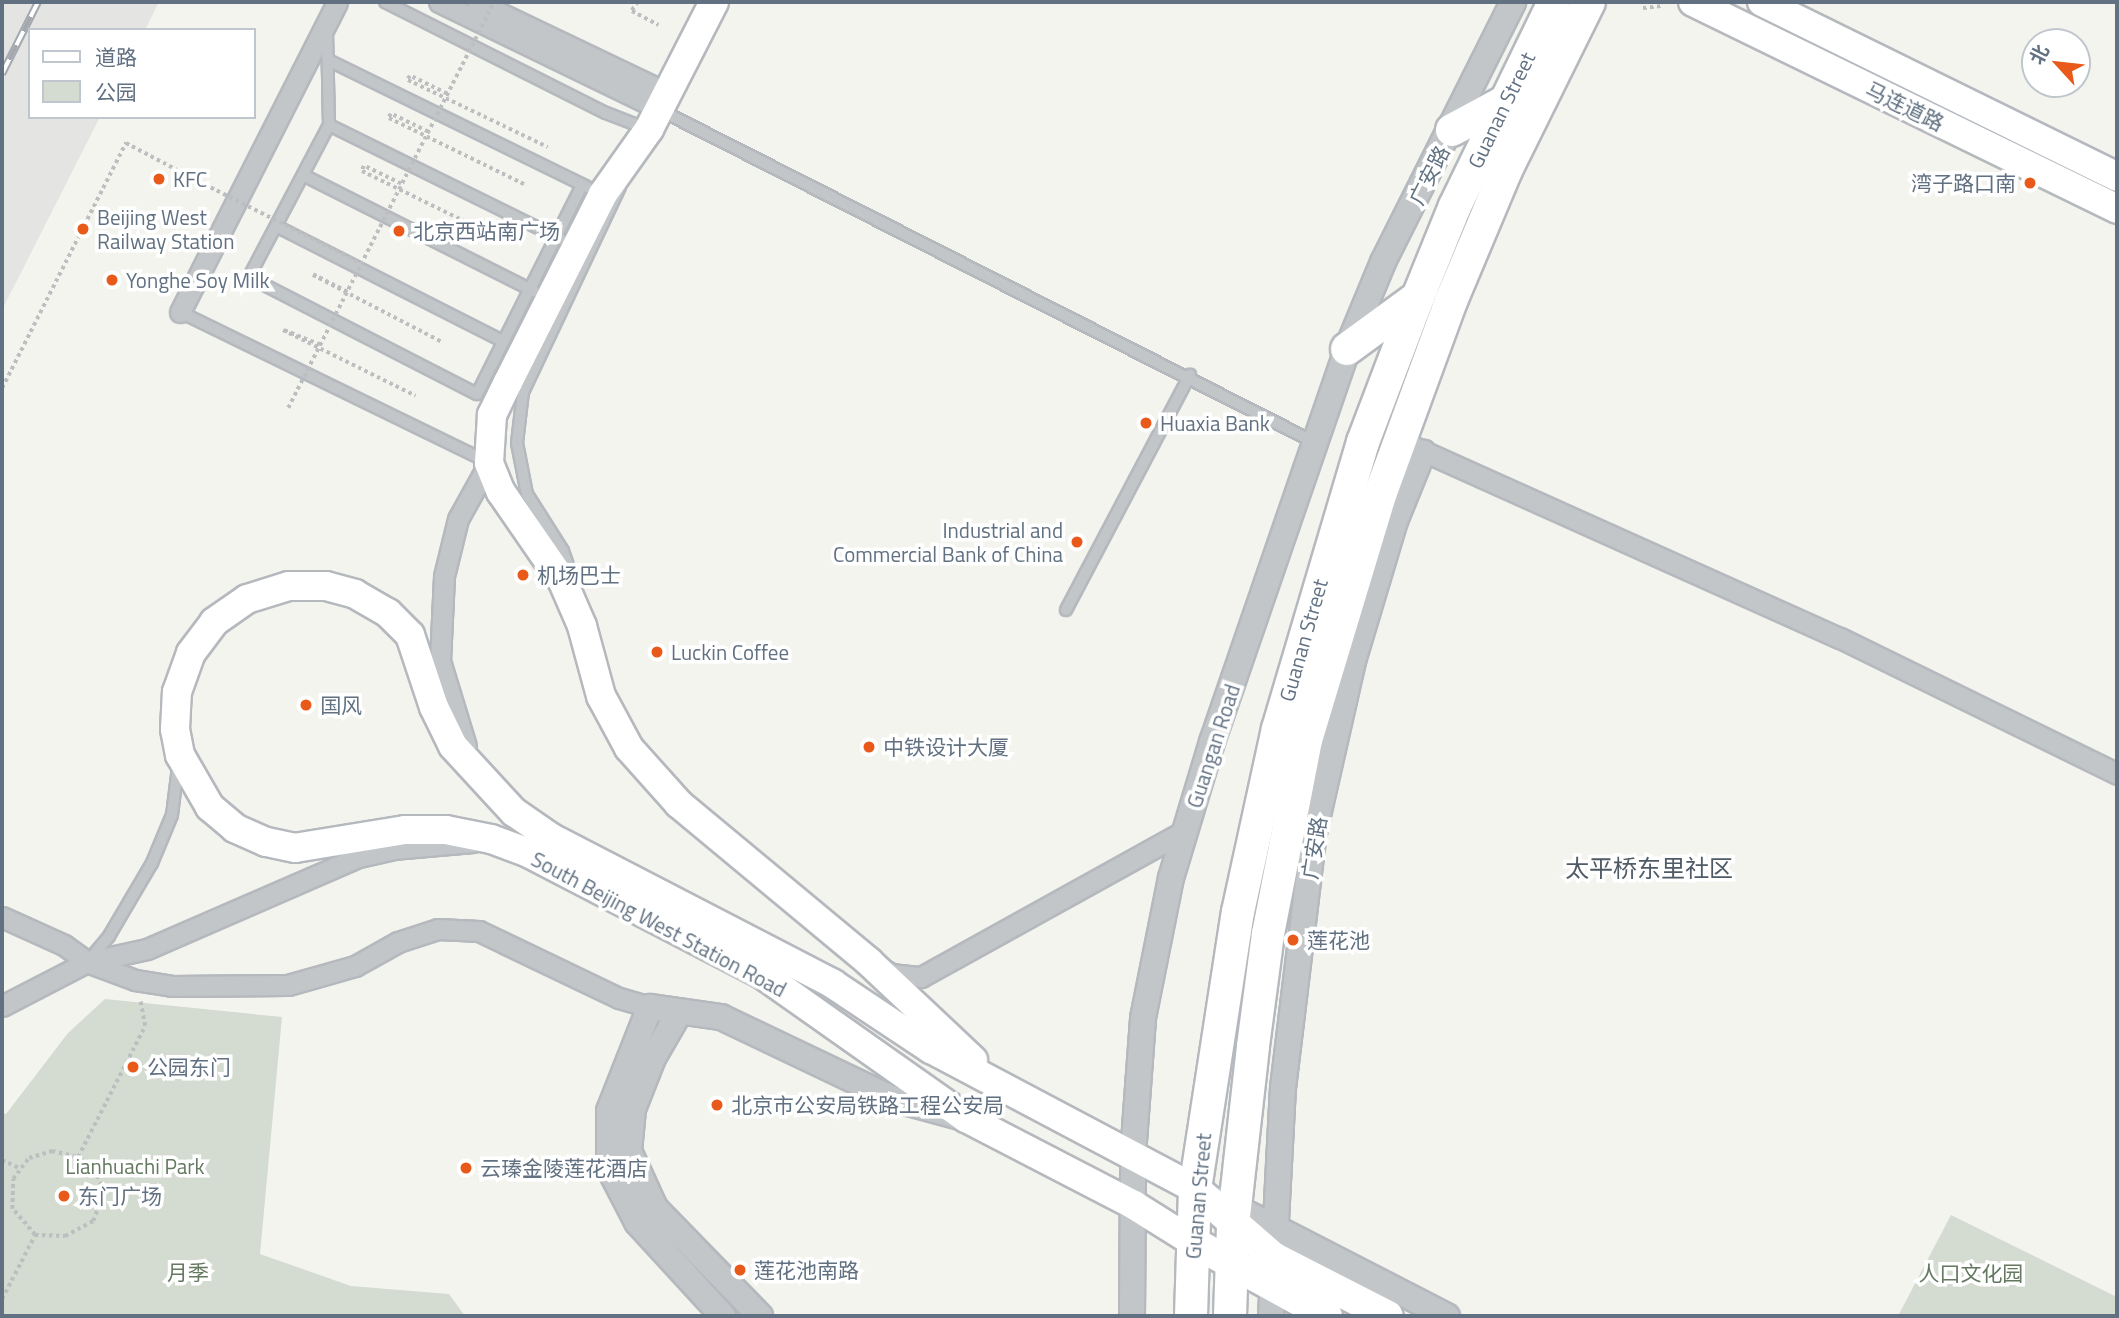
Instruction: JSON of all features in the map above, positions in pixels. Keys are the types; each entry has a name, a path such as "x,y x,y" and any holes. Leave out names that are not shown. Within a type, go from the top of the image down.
{"highway":[{"name":"Guanan Street","path":"1191,1316 1195,1189 1238,912 1278,729 1363,442 1418,297 1504,102 1554,2"},
{"name":"Guanan Street","path":"1230,1316 1235,1215 1268,934 1304,752 1334,637 1411,446 1506,170 1589,2"},
{"path":"1452,130 1504,102"},
{"path":"1347,349 1418,297"}],"main road":[{"path":"714,2 662,103 624,166 592,190 540,294 492,415 489,463 501,492 563,582 582,626 601,696 629,748 679,804 869,961 1004,1088"},
{"name":"马连道路","path":"1693,2 2117,209"},
{"name":"马连道路","path":"1762,2 2117,177"},
{"name":"South Beijing West Station Road","path":"1195,1189 931,1049 834,984 550,837 514,812 453,746 434,707 410,635 377,607 326,586 289,586 247,599 214,622 191,653 177,692 177,742 180,755 210,807 234,828 266,842 296,848 405,830 446,830 491,839 529,853 762,974 966,1118 1133,1205 1232,1267 1271,1309 1327,1316"},
{"path":"1195,1189 1273,1243 1388,1316"}],"street":[{"path":"180,312 337,2"},
{"path":"439,2 662,103"},
{"path":"477,2 662,103"},
{"path":"508,2 662,103"},
{"name":"广安路","path":"1347,349 1384,262 1514,2"},
{"name":"Guangan Road","path":"1133,1205 1133,1155 1143,1018 1155,943 1212,742 1347,349"},
{"path":"1411,446 1839,638 2117,774"},
{"name":"广安路","path":"1271,1309 1283,1088 1314,833 1353,661 1395,521 1411,446"},
{"path":"486,784 461,738 440,661 444,576 458,519 489,463"},
{"path":"869,961 891,974 921,977 1186,830"},
{"path":"2,1006 87,962 147,949 359,857 393,849 491,839"},
{"path":"2,917 65,945 87,962 135,980 171,986 288,985 355,966 398,942 438,929 479,931 619,998 679,1013 721,1017 893,1099 966,1118"},
{"path":"650,1007 609,1111 609,1168 637,1222 723,1316"},
{"path":"679,1013 653,1058 634,1109 629,1151 655,1208 760,1316"},
{"path":"1132,1316 1133,1205"},
{"path":"1273,1243 1447,1316"}],"lane":[{"path":"385,2 606,113 662,103 1190,375 1314,442"},
{"path":"303,175 540,294 503,341 477,394 249,277 303,175 330,125 327,23"},
{"path":"330,61 592,190"},
{"path":"330,125 566,242"},
{"path":"582,626 581,604 564,551 527,494 517,443 523,392 618,196 624,166"},
{"path":"276,226 503,341"},
{"path":"180,312 489,463"},
{"path":"1066,610 1190,375"},
{"path":"87,962 109,936 152,863 172,815 177,742"}],"path":[{"path":"288,408 494,2"},
{"path":"638,2 632,11 658,25"},
{"path":"1643,8 1661,6"},
{"path":"447,94 410,76 408,80 548,147"},
{"path":"428,132 391,114 389,118 526,185"},
{"path":"2,388 126,143 361,263"},
{"path":"401,184 364,166 362,171 497,237"},
{"path":"347,292 313,275 442,342"},
{"path":"320,345 283,330 416,396"},
{"path":"78,1157 119,1077"},
{"path":"52,1151 78,1157 95,1172 104,1192 93,1222 65,1236 35,1235 12,1209 13,1179 29,1158 52,1151"},
{"path":"2,1160 21,1169"},
{"path":"2,1299 35,1235"}],"shaded area":[{"path":"2,2 159,2 146,28 28,28 28,119 99,119 2,310"}],"green space":[{"name":"Lianhuachi Park","path":"105,999 282,1017 260,1254 351,1286 449,1294 465,1316 2,1316 2,1113 6,1114 68,1033"},
{"name":"人口文化园","path":"1951,1215 2117,1297 2117,1316 1898,1316"}],"railway":[{"path":"2,74 38,2"}],"place":[{"name":"KFC","path":"159,179"},
{"name":"湾子路口南","path":"2030,183"},
{"name":"Beijing West Railway Station","path":"83,229"},
{"name":"北京西站南广场","path":"399,231"},
{"name":"Yonghe Soy Milk","path":"112,280"},
{"name":"Huaxia Bank","path":"1146,423"},
{"name":"Industrial and Commercial Bank of China","path":"1077,542"},
{"name":"机场巴士","path":"523,575"},
{"name":"Luckin Coffee","path":"657,652"},
{"name":"国风","path":"306,705"},
{"name":"中铁设计大厦","path":"869,747"},
{"name":"莲花池","path":"1293,940"},
{"name":"公园东门","path":"133,1067"},
{"name":"北京市公安局铁路工程公安局","path":"717,1105"},
{"name":"云瑧金陵莲花酒店","path":"466,1168"},
{"name":"东门广场","path":"64,1196"},
{"name":"莲花池南路","path":"740,1270"}],"district":[{"name":"太平桥东里社区","path":"1649,869"}],"park label":[{"name":"月季","path":"188,1272"}]}
